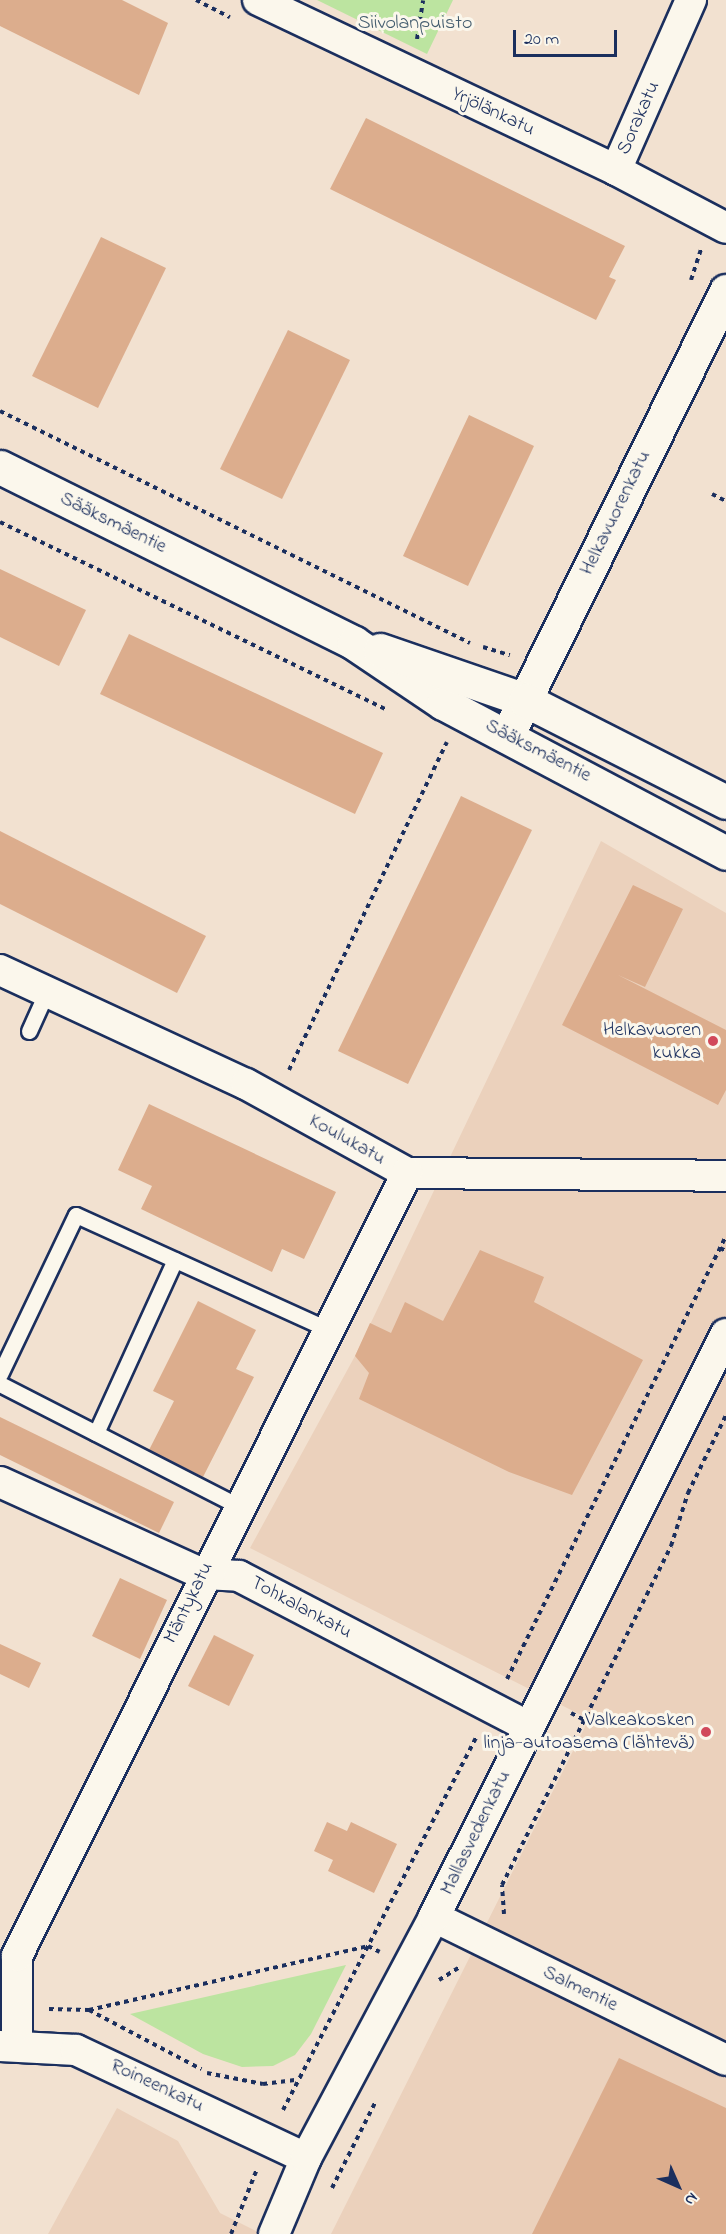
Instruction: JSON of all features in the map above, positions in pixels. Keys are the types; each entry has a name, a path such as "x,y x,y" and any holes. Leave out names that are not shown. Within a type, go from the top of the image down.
{"main road":[{"name":"Helkavuorenkatu","path":"507,736 726,291"},
{"name":"Sääksmäentie","path":"0,467 354,643 443,703 726,853"},
{"name":"Sääksmäentie","path":"354,643 438,666 525,700 726,802"}],"street":[{"name":"Yrjölänkatu","path":"258,0 616,170 726,228"},
{"name":"Sorakatu","path":"616,170 691,0"},
{"name":"Koulukatu","path":"0,970 246,1084 406,1173 726,1176"},
{"name":"Mäntykatu","path":"8,2045 15,2008 17,1956 203,1574 406,1173"},
{"name":"Mallasvedenkatu","path":"273,2234 306,2158 434,1917 726,1334"},
{"name":"Tohkalankatu","path":"0,1482 203,1574 239,1576 529,1727"},
{"name":"Salmentie","path":"434,1917 726,2060"},
{"name":"Roineenkatu","path":"8,2045 75,2050 105,2062 306,2158"}],"lane":[{"path":"29,1031 47,991"},
{"path":"0,1374 76,1215 327,1329"},
{"path":"96,1433 175,1260"},
{"path":"0,1384 237,1506"}],"path":[{"path":"0,411 473,644"},
{"path":"712,494 726,501"},
{"path":"0,522 396,714"},
{"path":"438,735 459,745"},
{"path":"283,1082 448,740"},
{"path":"720,1248 726,1251"},
{"path":"433,1991 438,1981 464,1966 484,1971 508,1925 502,1885 675,1538 688,1493 726,1415"},
{"path":"15,2008 89,2010 368,1946 438,1981"},
{"path":"89,2010 210,2074 263,2084 298,2080"},
{"path":"325,2201 379,2096"}],"shaded area":[{"path":"601,841 726,913 726,2234 331,2234 589,1719 250,1548 355,1356"},
{"path":"117,2108 178,2141 220,2213 262,2234 48,2234"}],"green space":[{"name":"Siivolanpuisto","path":"317,0 453,0 427,54"},
{"path":"346,1965 311,2034 295,2055 273,2066 242,2067 203,2054 130,2014"}],"building":[{"path":"0,0 122,0 168,23 139,95 0,26"},
{"path":"366,118 625,246 609,277 616,280 596,320 330,189"},
{"path":"101,237 166,268 98,408 32,376"},
{"path":"288,330 350,360 282,499 220,469"},
{"path":"469,415 534,446 468,586 403,556"},
{"path":"0,569 86,610 59,666 0,637"},
{"path":"129,634 383,753 355,814 100,694"},
{"path":"461,796 532,830 408,1084 338,1051"},
{"path":"0,831 206,936 177,993 0,904"},
{"path":"633,885 683,909 645,987 618,975 726,1030 726,1090 718,1105 562,1025"},
{"path":"149,1104 336,1192 304,1259 282,1249 272,1272 141,1209 152,1186 118,1170"},
{"path":"480,1250 544,1277 534,1302 643,1360 572,1495 509,1472 359,1399 369,1373 355,1356 370,1323 391,1333 405,1302 443,1321"},
{"path":"198,1301 256,1330 236,1369 254,1377 203,1477 149,1450 174,1401 153,1391"},
{"path":"0,1417 174,1502 159,1533 0,1455"},
{"path":"120,1578 167,1600 140,1659 92,1636"},
{"path":"214,1635 254,1655 229,1706 188,1686"},
{"path":"0,1644 41,1663 29,1688 0,1674"},
{"path":"327,1822 347,1831 351,1822 397,1844 374,1893 328,1871 333,1860 314,1851"},
{"path":"619,2058 726,2108 726,2234 532,2234"}],"place":[{"name":"Helkavuoren kukka","path":"713,1041"},
{"name":"Valkeakosken linja-autoasema (lähtevä)","path":"706,1732"}]}
